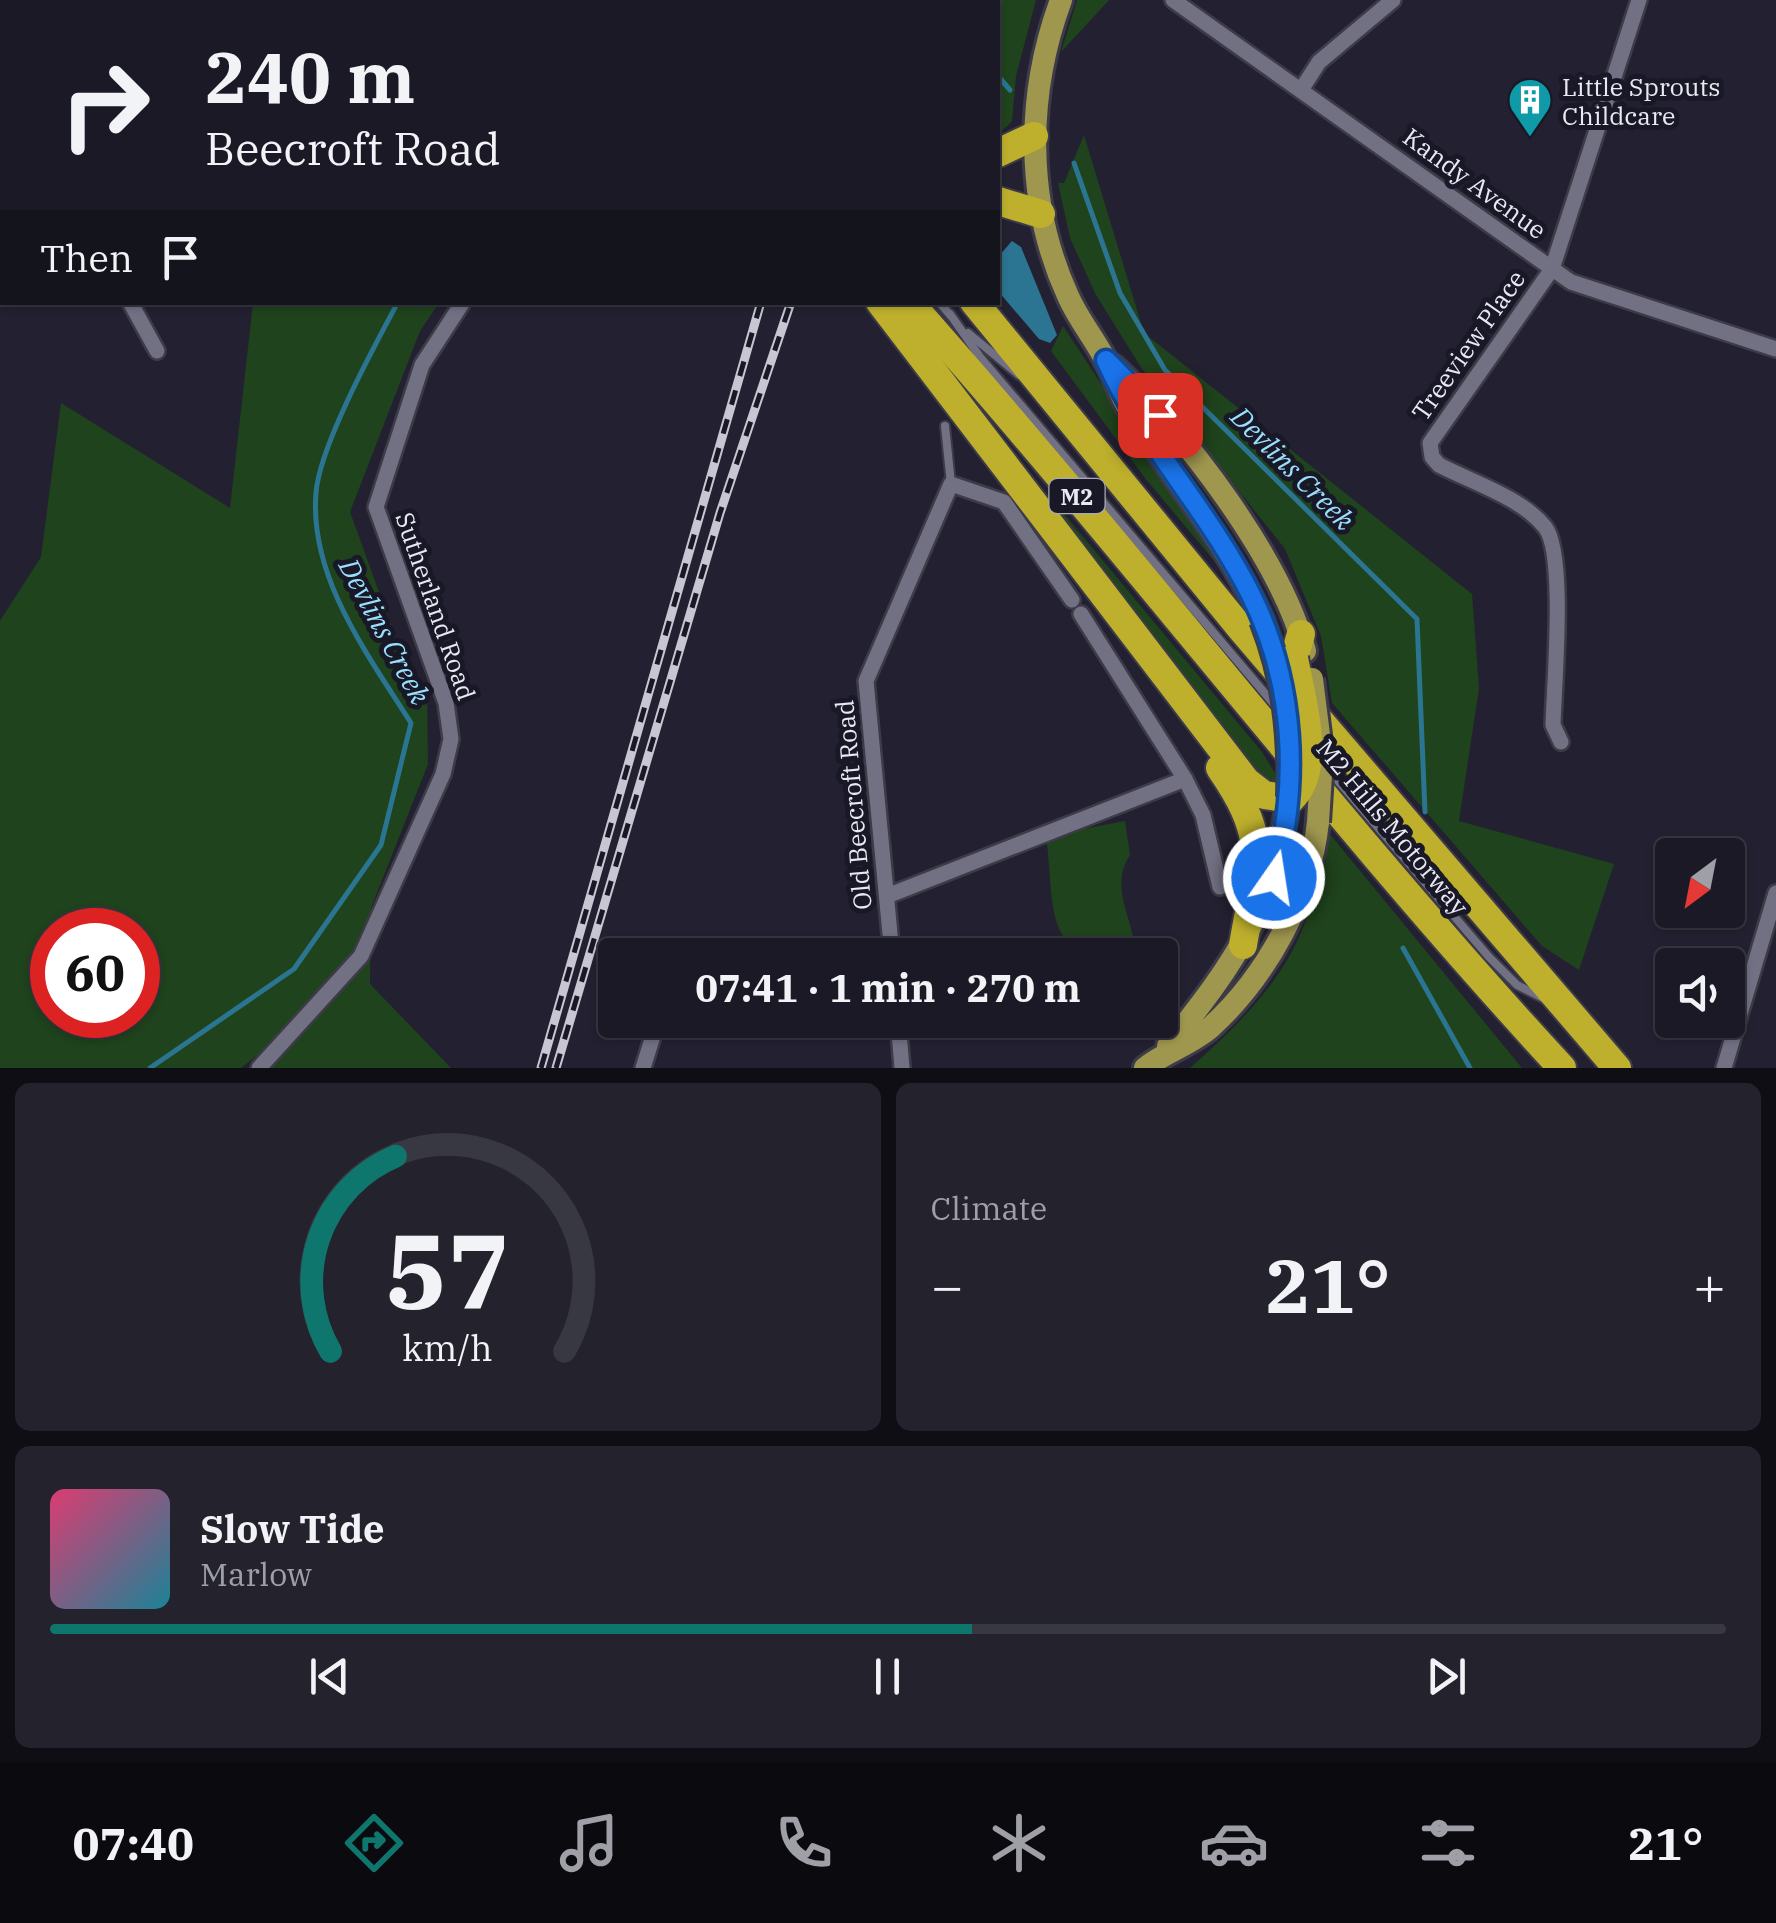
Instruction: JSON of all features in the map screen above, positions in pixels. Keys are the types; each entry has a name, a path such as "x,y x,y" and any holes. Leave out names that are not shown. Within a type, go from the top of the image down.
{"highway":[{"path":"1000,152 1034,136"},
{"path":"1000,202 1041,214"},
{"name":"M2","path":"882,305 1246,780 1264,795 1290,798"},
{"name":"M2 Hills Motorway","path":"912,305 1022,430 1469,965 1562,1068"},
{"name":"M2 Hills Motorway","path":"962,308 1055,400 1617,1068"},
{"name":"M2","path":"1123,623 1254,824 1258,856 1243,945"},
{"path":"1290,798 1304,786 1308,761 1297,646"}],"main road":[{"path":"1061,0 1043,55 1034,136 1041,214 1066,293 1106,360 1126,404 1237,570 1262,620 1284,688 1290,744 1290,798 1274,878 1243,945 1152,1062"},
{"path":"1106,360 1142,392 1253,538 1278,580 1297,646 1312,679 1322,752 1318,822 1310,863 1290,918 1246,990 1208,1030 1152,1062"}],"street":[{"name":"Kandy Avenue","path":"1173,0 1571,282 1776,349"},
{"path":"1301,90 1319,62 1393,0"},
{"path":"1552,269 1639,0"},
{"name":"Treeview Place","path":"1552,269 1434,434 1430,451 1439,465 1533,514 1548,530 1557,557 1554,725 1561,742"},
{"path":"132,305 157,351"},
{"name":"Sutherland Road","path":"259,1068 361,956 443,774 450,739 446,702 376,506 422,365 461,305"},
{"path":"952,484 1004,502 1076,607 1185,779 1203,815 1220,886"},
{"name":"Old Beecroft Road","path":"890,938 866,681 952,484"},
{"path":"886,896 1185,779"},
{"path":"1724,1068 1776,893"},
{"path":"643,1068 652,1038"},
{"path":"900,1038 902,1068"}],"lane":[{"path":"962,308 980,357 1489,957 1517,985 1562,1007"},
{"path":"945,426 952,484"}],"green space":[{"path":"1000,0 1036,0 1016,76 1012,121 1000,133"},
{"path":"1077,0 1109,0 1061,52"},
{"path":"1084,135 1144,333 1472,594 1479,688 1459,821 1614,864 1579,970 1542,946 1332,703 1321,636 1285,549 1142,369 1096,295 1070,238 1058,183 1064,183"},
{"path":"253,305 438,305 420,331 350,512 404,661 427,694 428,764 371,908 370,984 451,1068 269,1068 259,1054 241,1068 0,1068 0,621 41,557 61,403 230,508"},
{"path":"1063,326 1231,581 1145,478 1051,351"},
{"path":"1051,507 1060,509 1262,752 1280,781 1278,787 1253,775"},
{"path":"1125,821 1130,855 1121,886 1133,938 1065,938 1053,906 1046,836"},
{"path":"1329,833 1522,1068 1190,1068 1239,1022 1293,950 1306,919"}],"water":[{"path":"1012,241 1021,247 1057,335 1050,343 1039,339 1000,293 1000,255"}],"waterway":[{"name":"Devlins Creek","path":"1000,78 1010,90"},
{"name":"Devlins Creek","path":"1074,163 1120,293 1165,370 1417,619 1425,812"},
{"name":"Devlins Creek","path":"150,1068 294,969 381,845 411,723 360,642 332,585 316,524 316,493 337,424 396,305"},
{"name":"Devlins Creek","path":"1403,948 1470,1068"}],"railway":[{"path":"541,1068 760,305"},
{"path":"556,1068 720,513 790,305"}],"place":[{"name":"Little Sprouts Childcare","path":"1530,138"}],"route":[{"path":"1160,415 1142,392 1106,360 1126,404 1237,570 1270,641 1284,688 1290,744 1287,821 1274,878"}]}
